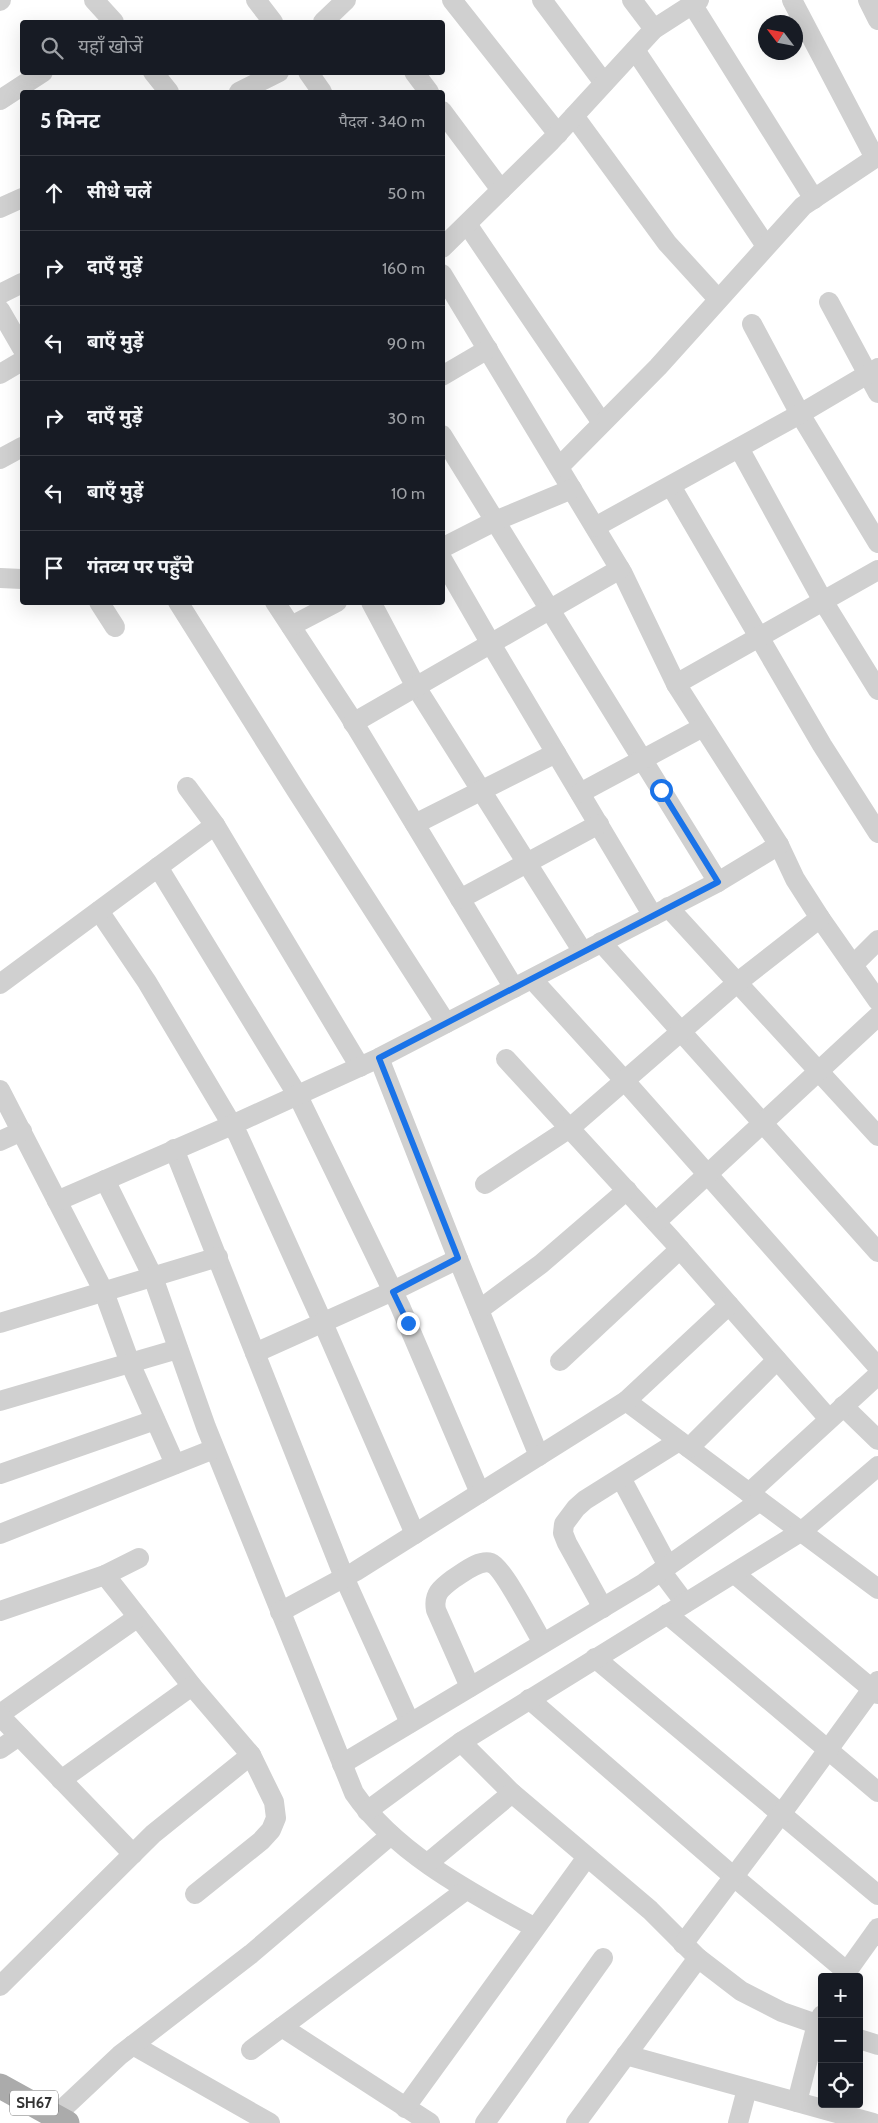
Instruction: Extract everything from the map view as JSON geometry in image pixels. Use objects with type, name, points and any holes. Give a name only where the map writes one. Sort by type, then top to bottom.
[{"type":"main road","name":"SH67","points":[[0,2086],[51,2118]]},
{"type":"street","points":[[256,0],[271,20]]},
{"type":"street","points":[[325,20],[346,0]]},
{"type":"street","points":[[452,0],[558,134]]},
{"type":"street","points":[[542,0],[604,83]]},
{"type":"street","points":[[632,0],[654,29]]},
{"type":"street","points":[[559,467],[658,367],[802,206],[876,157],[792,0]]},
{"type":"street","points":[[868,0],[878,20]]},
{"type":"street","points":[[99,2],[112,20]]},
{"type":"street","points":[[445,245],[558,134],[654,29],[696,2],[814,199]]},
{"type":"street","points":[[635,50],[766,246]]},
{"type":"street","points":[[0,100],[38,75]]},
{"type":"street","points":[[156,75],[168,90]]},
{"type":"street","points":[[243,90],[273,75]]},
{"type":"street","points":[[310,75],[321,90]]},
{"type":"street","points":[[416,75],[428,90]]},
{"type":"street","points":[[445,115],[501,190]]},
{"type":"street","points":[[574,116],[667,243],[718,299]]},
{"type":"street","points":[[0,208],[20,199]]},
{"type":"street","points":[[467,224],[602,423]]},
{"type":"street","points":[[445,284],[449,298],[488,349],[620,569],[676,684],[779,845],[796,879],[820,918],[878,1001]]},
{"type":"street","points":[[0,294],[20,285]]},
{"type":"street","points":[[829,302],[873,371],[878,393]]},
{"type":"street","points":[[0,310],[20,345]]},
{"type":"street","points":[[752,324],[800,414],[878,543]]},
{"type":"street","points":[[445,374],[488,349]]},
{"type":"street","points":[[0,374],[20,362]]},
{"type":"street","points":[[595,527],[800,414],[873,371]]},
{"type":"street","points":[[445,440],[718,882]]},
{"type":"street","points":[[0,459],[20,448]]},
{"type":"street","points":[[739,448],[823,601],[878,690]]},
{"type":"street","points":[[670,486],[822,745],[878,833]]},
{"type":"street","points":[[445,546],[495,521],[572,490]]},
{"type":"street","points":[[445,563],[599,824],[661,912],[738,982],[878,1136]]},
{"type":"street","points":[[353,723],[620,569]]},
{"type":"street","points":[[676,684],[878,570]]},
{"type":"street","points":[[0,578],[20,579]]},
{"type":"street","points":[[101,605],[115,627]]},
{"type":"street","points":[[180,605],[446,1023]]},
{"type":"street","points":[[277,605],[353,723],[460,899],[523,983],[624,1080],[878,1367]]},
{"type":"street","points":[[291,626],[331,605]]},
{"type":"street","points":[[373,605],[416,687],[583,952]]},
{"type":"street","points":[[580,793],[703,727]]},
{"type":"street","points":[[415,824],[556,754]]},
{"type":"street","points":[[187,787],[215,825],[360,1067]]},
{"type":"street","points":[[460,899],[599,824]]},
{"type":"street","points":[[0,984],[215,825]]},
{"type":"street","points":[[57,1201],[298,1096],[379,1058],[718,882],[779,845]]},
{"type":"street","points":[[158,867],[298,1096],[393,1292],[480,1493]]},
{"type":"street","points":[[99,911],[146,982],[232,1125],[323,1323],[415,1534]]},
{"type":"street","points":[[485,1184],[570,1128],[738,982],[820,918]]},
{"type":"street","points":[[853,965],[878,940]]},
{"type":"street","points":[[602,942],[682,1030],[762,1124],[878,1252]]},
{"type":"street","points":[[656,1222],[878,1016]]},
{"type":"street","points":[[379,1058],[539,1456]]},
{"type":"street","points":[[506,1059],[656,1222],[777,1360],[836,1412],[878,1440]]},
{"type":"street","points":[[0,1090],[104,1292],[130,1363],[175,1464]]},
{"type":"street","points":[[0,1141],[22,1131]]},
{"type":"street","points":[[174,1149],[344,1577],[410,1723]]},
{"type":"street","points":[[105,1180],[153,1277],[214,1449],[354,1793],[367,1811],[391,1835],[428,1863],[466,1890],[535,1928]]},
{"type":"street","points":[[479,1310],[540,1264],[627,1190]]},
{"type":"street","points":[[560,1361],[680,1250]]},
{"type":"street","points":[[0,1323],[218,1257]]},
{"type":"street","points":[[255,1353],[393,1292],[458,1258]]},
{"type":"street","points":[[280,1612],[344,1577],[415,1534],[626,1402],[729,1305]]},
{"type":"street","points":[[0,1401],[178,1349]]},
{"type":"street","points":[[603,1608],[563,1533],[564,1524],[568,1517],[585,1500],[621,1478],[684,1445],[777,1360]]},
{"type":"street","points":[[342,1764],[665,1569],[754,1497],[836,1412],[878,1375]]},
{"type":"street","points":[[626,1402],[877,1587]]},
{"type":"street","points":[[0,1474],[155,1420]]},
{"type":"street","points":[[0,1534],[214,1449]]},
{"type":"street","points":[[367,1811],[461,1742],[802,1532],[878,1466]]},
{"type":"street","points":[[621,1478],[665,1569],[685,1603]]},
{"type":"street","points":[[0,1611],[105,1575],[139,1558]]},
{"type":"street","points":[[470,1687],[436,1610],[435,1602],[436,1594],[443,1586],[467,1570],[482,1564],[490,1563],[496,1566],[507,1581],[543,1644]]},
{"type":"street","points":[[683,1944],[828,1749],[876,1688],[735,1574]]},
{"type":"street","points":[[105,1575],[192,1686],[251,1754],[274,1802],[276,1818],[262,1841],[195,1894]]},
{"type":"street","points":[[667,1614],[878,1792]]},
{"type":"street","points":[[132,1854],[0,1715],[138,1617]]},
{"type":"street","points":[[595,1658],[878,1895]]},
{"type":"street","points":[[61,1780],[192,1686]]},
{"type":"street","points":[[529,1699],[843,1973]]},
{"type":"street","points":[[0,1749],[19,1736]]},
{"type":"street","points":[[461,1742],[512,1793],[650,1910],[698,1958],[740,1991],[782,2012],[818,2021]]},
{"type":"street","points":[[4,1975],[153,1834],[251,1754]]},
{"type":"street","points":[[428,1863],[512,1793]]},
{"type":"street","points":[[51,2118],[133,2045],[251,1954],[391,1835]]},
{"type":"street","points":[[405,2108],[587,1857]]},
{"type":"street","points":[[251,2050],[466,1890]]},
{"type":"street","points":[[845,1973],[875,1936]]},
{"type":"street","points":[[485,2123],[603,1958]]},
{"type":"street","points":[[579,2122],[698,1958]]},
{"type":"street","points":[[282,2027],[430,2123]]},
{"type":"street","points":[[797,2102],[818,2029]]},
{"type":"street","points":[[863,2040],[878,2045]]},
{"type":"street","points":[[133,2045],[270,2123]]},
{"type":"street","points":[[626,2055],[874,2123],[878,2119]]},
{"type":"street","points":[[738,2123],[747,2088]]},
{"type":"route","points":[[408,1323],[393,1292],[458,1258],[379,1058],[718,882],[661,790]]}]
